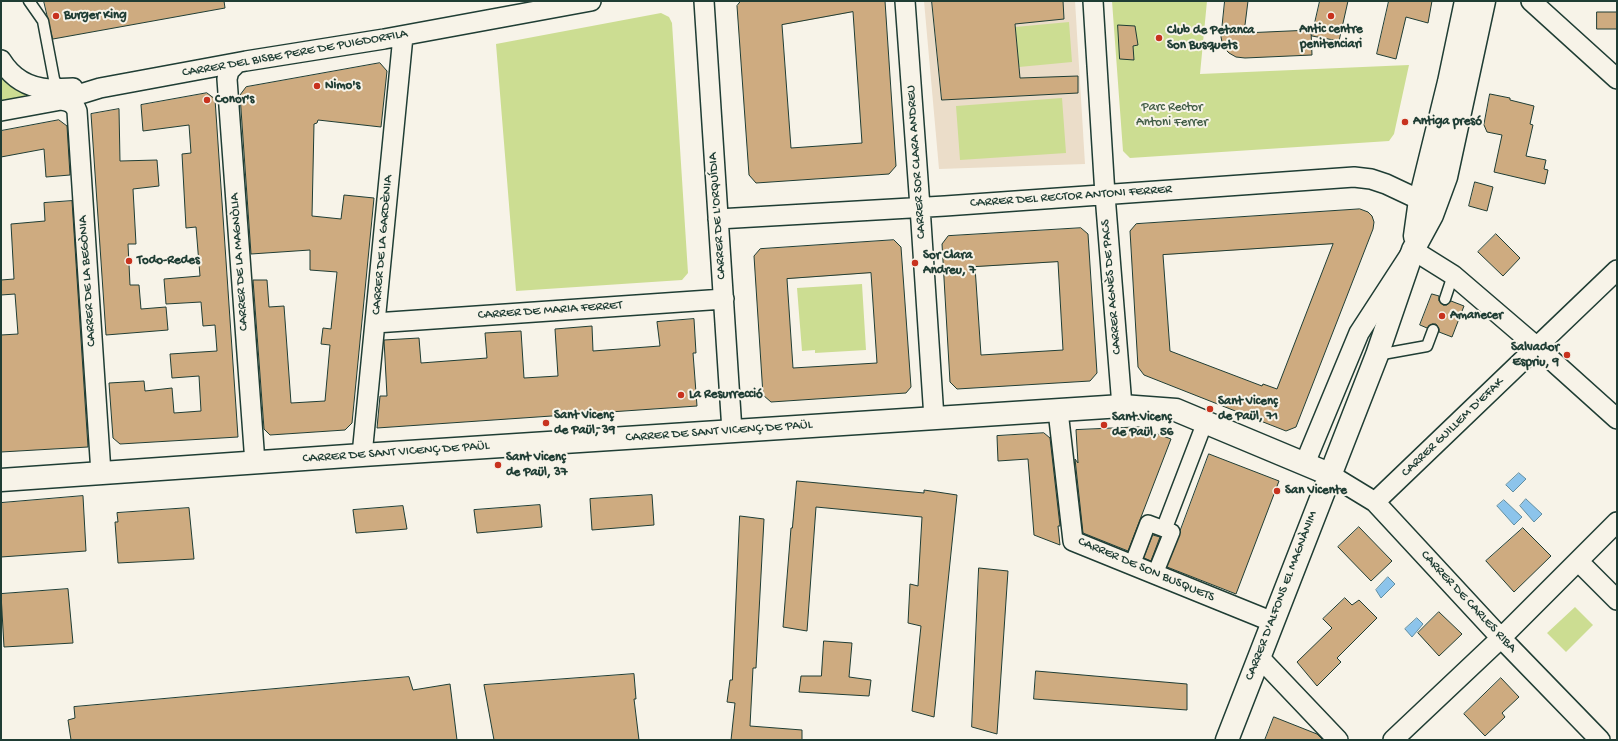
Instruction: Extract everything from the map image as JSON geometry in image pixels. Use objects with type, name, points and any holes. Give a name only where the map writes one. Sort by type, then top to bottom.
[{"type":"street","name":"CARRER DEL BISBE PERE DE PUIGDORFILA","points":[[1,111],[63,94],[403,36],[590,1]]},
{"type":"street","name":"CARRER DE L'ORQUÍDIA","points":[[704,1],[732,432]]},
{"type":"street","name":"CARRER SOR CLARA ANDREU","points":[[905,1],[934,418]]},
{"type":"street","name":"CARRER AGNÈS DE PACS","points":[[1093,1],[1105,195],[1122,406]]},
{"type":"street","name":"CARRER D'ALFONS EL MAGNÀNIM","points":[[1227,740],[1376,355],[1414,250],[1426,207],[1449,82],[1466,1]]},
{"type":"street","name":"CARRER D'ALFONS EL MAGNÀNIM","points":[[1426,207],[1446,177],[1484,1]]},
{"type":"street","points":[[1531,1],[1617,79]]},
{"type":"street","name":"CARRER DE LA GARDÈNIA","points":[[362,455],[403,36]]},
{"type":"street","points":[[1,60],[13,76],[27,84],[51,89],[63,94]]},
{"type":"street","name":"CARRER DE LA MAGNÒLIA","points":[[236,64],[229,71],[227,79],[255,463]]},
{"type":"street","name":"CARRER DE LA BEGÒNIA","points":[[63,94],[75,106],[77,111],[101,473]]},
{"type":"street","name":"CARRER DEL RECTOR ANTONI FERRER","points":[[718,219],[1105,195],[1354,177],[1379,181],[1426,207]]},
{"type":"street","points":[[1414,250],[1453,275],[1537,347],[1617,419]]},
{"type":"street","name":"CARRER D'ALFONS EL MAGNÀNIM","points":[[1305,463],[1359,332],[1414,250]]},
{"type":"street","name":"CARRER GUILLEM D'EFAK","points":[[1375,502],[1617,270]]},
{"type":"street","name":"CARRER DE MARIA FERRET","points":[[375,323],[724,299]]},
{"type":"street","name":"CARRER DE SANT VICENÇ DE PAÜL","points":[[1,480],[1122,406],[1176,410],[1329,474]]},
{"type":"street","name":"CARRER DE SON BUSQUETS","points":[[1058,411],[1073,541],[1273,622]]},
{"type":"street","points":[[1164,529],[1206,422]]},
{"type":"street","name":"CARRER DE CARLES RIBA","points":[[1329,474],[1375,502],[1501,638],[1600,740]]},
{"type":"street","points":[[1394,740],[1501,638],[1617,522]]},
{"type":"street","points":[[1132,565],[1148,523],[1172,532],[1155,574]]},
{"type":"street","points":[[1578,561],[1617,600]]},
{"type":"street","points":[[1259,657],[1338,740]]},
{"type":"lane","points":[[30,1],[43,21],[54,79],[63,94]]},
{"type":"lane","points":[[1445,298],[1453,275]]},
{"type":"lane","points":[[1376,355],[1428,346],[1433,330]]},
{"type":"shaded area","points":[[924,1],[1075,1],[1085,164],[939,169]]},
{"type":"green space","name":"Parc Rector Antoni Ferrer","points":[[1112,1],[1207,1],[1200,74],[1409,65],[1394,134],[1389,141],[1130,158],[1123,151]]},
{"type":"green space","points":[[661,13],[669,17],[672,23],[688,273],[682,280],[516,291],[496,44]]},
{"type":"green space","points":[[1069,22],[1072,62],[1019,67],[1015,27]]},
{"type":"green space","points":[[1,75],[33,96],[1,102]]},
{"type":"green space","points":[[1062,98],[1066,153],[960,160],[956,106]]},
{"type":"green space","points":[[862,284],[866,350],[815,353],[815,350],[802,351],[797,288]]},
{"type":"green space","points":[[1575,607],[1593,625],[1566,652],[1547,633]]},
{"type":"water","points":[[1519,473],[1526,479],[1513,492],[1506,485]]},
{"type":"water","points":[[1526,499],[1542,514],[1534,522],[1520,506]]},
{"type":"water","points":[[1504,500],[1522,517],[1514,525],[1497,506]]},
{"type":"water","points":[[1388,577],[1395,584],[1381,598],[1376,590]]},
{"type":"water","points":[[1417,618],[1423,624],[1412,637],[1405,629]]},
{"type":"building","points":[[44,1],[224,1],[225,8],[53,39]]},
{"type":"building","points":[[741,1],[885,1],[896,166],[889,174],[756,183],[749,175],[737,6]],"holes":[[[853,12],[862,143],[791,148],[782,25]]]},
{"type":"building","points":[[932,1],[1063,1],[1064,19],[1015,24],[1020,78],[1078,76],[1078,93],[942,100]]},
{"type":"building","name":"Antic centre penitenciari","points":[[1225,1],[1248,1],[1244,33],[1311,30],[1312,55],[1245,58],[1236,57],[1229,53],[1223,47],[1221,37]]},
{"type":"building","points":[[1320,1],[1348,1],[1339,41],[1312,36]]},
{"type":"building","points":[[1389,1],[1432,1],[1428,23],[1406,17],[1396,59],[1377,54]]},
{"type":"building","points":[[1597,12],[1617,12],[1617,29],[1597,29]]},
{"type":"building","points":[[1118,25],[1135,26],[1138,45],[1133,46],[1134,60],[1120,59]]},
{"type":"building","points":[[380,63],[387,71],[381,127],[318,120],[317,123],[314,124],[312,216],[341,219],[344,195],[374,198],[352,423],[345,430],[270,435],[264,429],[253,280],[267,280],[269,307],[284,306],[291,403],[325,401],[330,345],[321,344],[323,328],[331,329],[337,272],[310,270],[310,250],[251,254],[240,95],[246,87]]},
{"type":"building","points":[[207,93],[215,99],[238,437],[120,444],[113,438],[109,383],[144,381],[145,391],[172,388],[174,413],[201,411],[199,376],[172,378],[170,354],[217,351],[215,325],[203,326],[201,302],[166,304],[164,279],[200,276],[196,227],[186,228],[182,154],[191,153],[189,125],[143,131],[141,105]]},
{"type":"building","points":[[1490,94],[1510,98],[1510,100],[1534,106],[1530,124],[1533,125],[1526,156],[1546,160],[1544,169],[1548,170],[1545,184],[1494,172],[1502,135],[1487,132],[1484,125]]},
{"type":"building","points":[[119,109],[120,161],[157,160],[159,186],[133,189],[136,244],[128,244],[130,285],[139,285],[141,309],[166,307],[168,330],[106,335],[91,114]]},
{"type":"building","points":[[59,120],[67,126],[70,175],[46,177],[44,149],[1,157],[1,131]]},
{"type":"building","points":[[1475,182],[1493,187],[1487,211],[1469,206]]},
{"type":"building","points":[[72,201],[88,447],[1,452],[1,335],[18,334],[15,294],[1,295],[1,280],[14,279],[11,224],[45,221],[44,203]]},
{"type":"building","points":[[1360,209],[1368,212],[1372,216],[1374,222],[1373,229],[1296,427],[1286,431],[1144,375],[1138,367],[1130,231],[1136,224]],"holes":[[[1333,244],[1277,389],[1263,384],[1262,386],[1170,351],[1163,255]]]},
{"type":"building","points":[[1081,228],[1088,234],[1097,373],[1090,381],[957,389],[950,382],[942,244],[948,236]],"holes":[[[1058,262],[1063,350],[981,355],[975,267]]]},
{"type":"building","points":[[1496,234],[1520,258],[1503,276],[1478,252]]},
{"type":"building","points":[[894,240],[901,247],[911,387],[906,393],[771,402],[763,395],[754,256],[760,249]],"holes":[[[871,273],[877,363],[793,368],[787,279]]]},
{"type":"building","name":"Amanecer","points":[[1432,294],[1439,296],[1439,301],[1443,305],[1447,305],[1451,301],[1464,306],[1452,337],[1439,332],[1436,324],[1432,324],[1427,328],[1420,325]]},
{"type":"building","points":[[694,319],[696,353],[693,353],[697,406],[377,428],[380,396],[387,396],[384,340],[419,338],[421,363],[487,358],[485,333],[521,331],[524,378],[558,376],[555,329],[592,326],[593,351],[660,346],[657,322]]},
{"type":"building","points":[[1139,427],[1171,439],[1128,551],[1083,533],[1075,459],[1078,463],[1076,430]]},
{"type":"building","points":[[1044,433],[1050,438],[1060,526],[1058,526],[1060,545],[1034,535],[1028,459],[998,461],[997,436]]},
{"type":"building","points":[[1209,454],[1279,481],[1236,594],[1167,567]]},
{"type":"building","points":[[797,481],[924,493],[924,490],[957,495],[934,717],[912,711],[921,626],[908,623],[910,584],[918,586],[922,517],[816,507],[807,631],[783,627],[791,528]]},
{"type":"building","points":[[652,495],[654,525],[592,530],[590,499]]},
{"type":"building","points":[[83,496],[86,551],[1,557],[1,503]]},
{"type":"building","points":[[540,505],[542,527],[477,533],[474,510]]},
{"type":"building","points":[[403,506],[407,529],[356,533],[353,510]]},
{"type":"building","points":[[189,508],[194,559],[118,563],[115,522],[118,522],[117,513]]},
{"type":"building","points":[[740,516],[764,519],[756,668],[753,668],[750,726],[802,730],[802,740],[731,740],[735,703],[727,702],[730,680],[732,680]]},
{"type":"building","points":[[1359,527],[1392,561],[1371,581],[1338,547]]},
{"type":"building","points":[[1523,528],[1551,556],[1514,592],[1486,561]]},
{"type":"building","points":[[1153,535],[1160,537],[1151,561],[1144,558]]},
{"type":"building","points":[[979,568],[1008,571],[997,734],[972,727]]},
{"type":"building","points":[[68,589],[73,643],[4,647],[1,594]]},
{"type":"building","points":[[1345,598],[1352,605],[1359,600],[1377,618],[1337,658],[1341,662],[1317,686],[1297,662],[1332,628],[1323,619]]},
{"type":"building","points":[[1439,612],[1462,634],[1439,656],[1418,633]]},
{"type":"building","points":[[824,641],[852,643],[849,677],[871,680],[869,696],[799,692],[801,676],[821,676]]},
{"type":"building","points":[[1036,671],[1187,684],[1187,710],[1034,699]]},
{"type":"building","points":[[634,674],[636,699],[634,699],[639,740],[494,740],[484,685]]},
{"type":"building","points":[[409,677],[413,690],[450,684],[457,740],[71,740],[68,720],[75,718],[74,707]]},
{"type":"building","points":[[1501,678],[1519,697],[1502,713],[1505,717],[1485,736],[1464,714]]},
{"type":"building","points":[[1274,717],[1317,734],[1323,740],[1265,740]]},
{"type":"place","name":"Burger King","points":[[56,16]]},
{"type":"place","name":"Antic centre penitenciari","points":[[1331,16]]},
{"type":"place","name":"Club de Petanca Son Busquets","points":[[1159,38]]},
{"type":"place","name":"Nimo's","points":[[317,86]]},
{"type":"place","name":"Conor's","points":[[207,100]]},
{"type":"place","name":"Antiga presó","points":[[1405,122]]},
{"type":"place","name":"Todo-Redes","points":[[129,261]]},
{"type":"place","name":"Sor Clara Andreu, 7","points":[[915,263]]},
{"type":"place","name":"Amanecer","points":[[1442,316]]},
{"type":"place","name":"Salvador Espriu, 9","points":[[1567,355]]},
{"type":"place","name":"La Resurrecció","points":[[681,395]]},
{"type":"place","name":"Sant Vicenç de Paül, 71","points":[[1210,409]]},
{"type":"place","name":"Sant Vicenç de Paül, 39","points":[[546,423]]},
{"type":"place","name":"Sant Vicenç de Paül, 56","points":[[1104,425]]},
{"type":"place","name":"Sant Vicenç de Paül, 37","points":[[498,465]]},
{"type":"place","name":"San Vicente","points":[[1277,491]]}]
